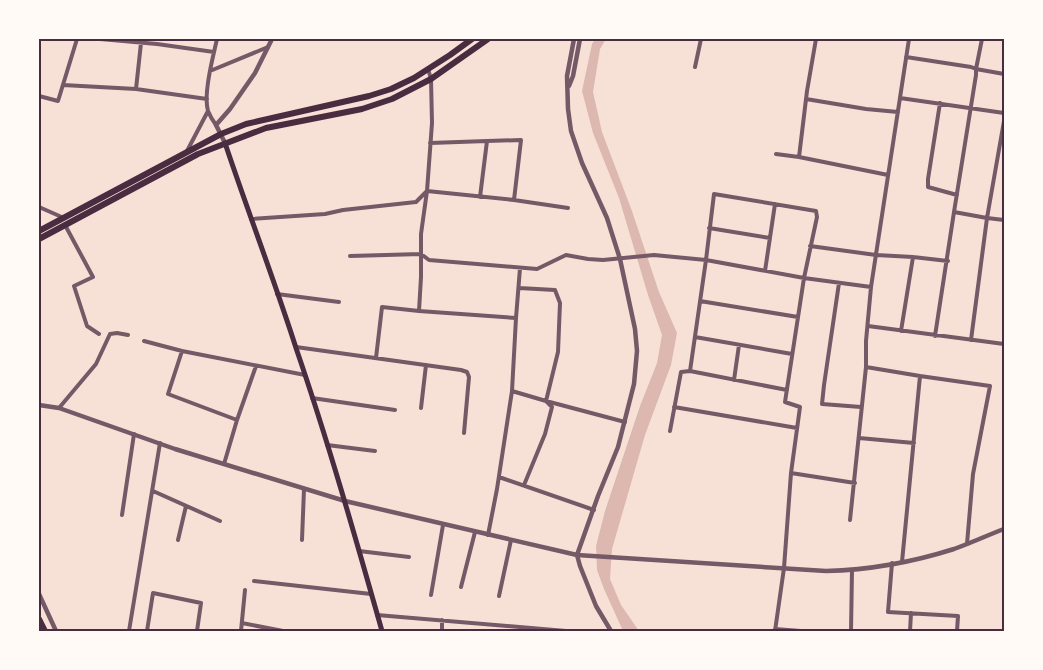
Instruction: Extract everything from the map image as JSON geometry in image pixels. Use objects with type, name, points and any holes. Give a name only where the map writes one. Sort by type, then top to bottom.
[{"type":"highway","points":[[39,239],[65,222],[221,134],[246,124],[391,89],[428,69],[472,39]]},
{"type":"highway","points":[[39,231],[65,222],[198,154],[225,143],[266,128],[362,109],[392,99],[431,79],[488,39]]},
{"type":"highway","points":[[39,619],[45,631]]},
{"type":"main road","points":[[225,143],[296,347],[345,501],[382,631]]},
{"type":"street","points":[[39,96],[58,101],[77,39]]},
{"type":"street","points":[[100,39],[214,52]]},
{"type":"street","points":[[157,44],[158,39]]},
{"type":"street","points":[[217,39],[210,71],[207,99],[208,111],[225,143]]},
{"type":"street","points":[[574,39],[567,76],[569,122],[573,140],[607,218],[620,259],[638,351],[634,384],[618,447],[577,555],[596,606],[611,631]]},
{"type":"street","points":[[567,90],[573,76],[580,39]]},
{"type":"street","points":[[695,67],[701,39]]},
{"type":"street","points":[[799,157],[816,39]]},
{"type":"street","points":[[850,520],[866,367],[871,287],[909,39]]},
{"type":"street","points":[[935,336],[982,39]]},
{"type":"street","points":[[210,71],[270,41]]},
{"type":"street","points":[[216,125],[230,109],[255,73],[270,41]]},
{"type":"street","points":[[136,89],[141,44]]},
{"type":"street","points":[[906,57],[1004,74]]},
{"type":"street","points":[[419,311],[421,234],[427,191],[432,123],[431,79],[428,69]]},
{"type":"street","points":[[63,85],[136,89],[207,99]]},
{"type":"street","points":[[900,98],[1004,112]]},
{"type":"street","points":[[806,99],[866,110],[898,112]]},
{"type":"street","points":[[940,103],[928,187],[957,194]]},
{"type":"street","points":[[187,152],[208,111]]},
{"type":"street","points":[[970,340],[987,218],[1004,121]]},
{"type":"street","points":[[430,143],[521,140],[514,200]]},
{"type":"street","points":[[480,197],[487,141]]},
{"type":"street","points":[[776,154],[888,175]]},
{"type":"street","points":[[427,191],[568,208]]},
{"type":"street","points":[[251,219],[325,214],[343,210],[416,202],[427,191]]},
{"type":"street","points":[[690,372],[714,194],[816,211],[817,217],[804,278],[785,402],[800,407],[791,473],[784,568],[775,630],[801,631]]},
{"type":"street","points":[[765,271],[775,204]]},
{"type":"street","points":[[39,207],[65,222],[93,277],[74,286],[87,326],[99,334]]},
{"type":"street","points":[[954,212],[1004,220]]},
{"type":"street","points":[[709,228],[770,238]]},
{"type":"street","points":[[810,246],[876,255],[948,261]]},
{"type":"street","points":[[350,256],[421,254],[429,260],[538,269],[566,255],[588,260],[654,255],[706,260],[804,278],[871,287]]},
{"type":"street","points":[[902,331],[913,257]]},
{"type":"street","points":[[488,535],[512,391],[520,268]]},
{"type":"street","points":[[839,283],[822,404],[862,407]]},
{"type":"street","points":[[519,288],[555,290],[560,303],[558,352],[546,401]]},
{"type":"street","points":[[277,294],[339,302]]},
{"type":"street","points":[[700,301],[798,317]]},
{"type":"street","points":[[376,358],[382,307],[516,318]]},
{"type":"street","points":[[868,326],[1004,344]]},
{"type":"street","points":[[58,408],[96,364],[110,334],[128,335]]},
{"type":"street","points":[[695,336],[792,354]]},
{"type":"street","points":[[144,341],[182,351],[305,375]]},
{"type":"street","points":[[734,380],[739,344]]},
{"type":"street","points":[[296,347],[467,372],[469,377],[464,433]]},
{"type":"street","points":[[182,351],[168,394],[237,420]]},
{"type":"street","points":[[421,408],[426,365]]},
{"type":"street","points":[[224,464],[256,366]]},
{"type":"street","points":[[866,367],[990,386],[974,474],[967,544]]},
{"type":"street","points":[[670,431],[681,372],[690,372],[787,390]]},
{"type":"street","points":[[902,562],[920,376]]},
{"type":"street","points":[[512,391],[625,422]]},
{"type":"street","points":[[312,398],[395,410]]},
{"type":"street","points":[[524,485],[545,434],[552,407],[546,401]]},
{"type":"street","points":[[39,404],[58,408],[224,464],[345,501],[584,556],[826,571],[852,570],[902,562],[955,548],[1004,529]]},
{"type":"street","points":[[674,407],[797,428]]},
{"type":"street","points":[[122,515],[134,434]]},
{"type":"street","points":[[859,438],[914,443]]},
{"type":"street","points":[[129,631],[160,443]]},
{"type":"street","points":[[327,445],[375,451]]},
{"type":"street","points":[[791,473],[854,483]]},
{"type":"street","points":[[499,476],[594,510]]},
{"type":"street","points":[[302,540],[304,489]]},
{"type":"street","points":[[153,491],[220,521]]},
{"type":"street","points":[[178,540],[186,506]]},
{"type":"street","points":[[431,595],[443,525]]},
{"type":"street","points":[[461,587],[475,532]]},
{"type":"street","points":[[499,596],[511,540]]},
{"type":"street","points":[[359,551],[409,558]]},
{"type":"street","points":[[892,563],[888,612],[958,616],[957,631]]},
{"type":"street","points":[[851,631],[852,570]]},
{"type":"street","points":[[254,582],[371,594]]},
{"type":"street","points":[[241,631],[245,590]]},
{"type":"street","points":[[146,631],[153,593],[201,603],[197,631]]},
{"type":"street","points":[[39,594],[56,631]]},
{"type":"street","points":[[910,631],[911,613]]},
{"type":"street","points":[[377,615],[497,625],[516,629],[566,631]]},
{"type":"street","points":[[442,620],[442,631]]},
{"type":"street","points":[[242,623],[283,631]]},
{"type":"street","points":[[496,631],[497,625]]},
{"type":"shaded area","points":[[595,39],[606,39],[600,49],[593,92],[602,132],[632,211],[659,292],[677,333],[671,365],[645,435],[612,549],[610,579],[621,605],[639,631],[623,631],[597,570],[596,546],[605,511],[640,406],[657,363],[662,335],[619,198],[593,133],[582,91],[592,44]]}]
